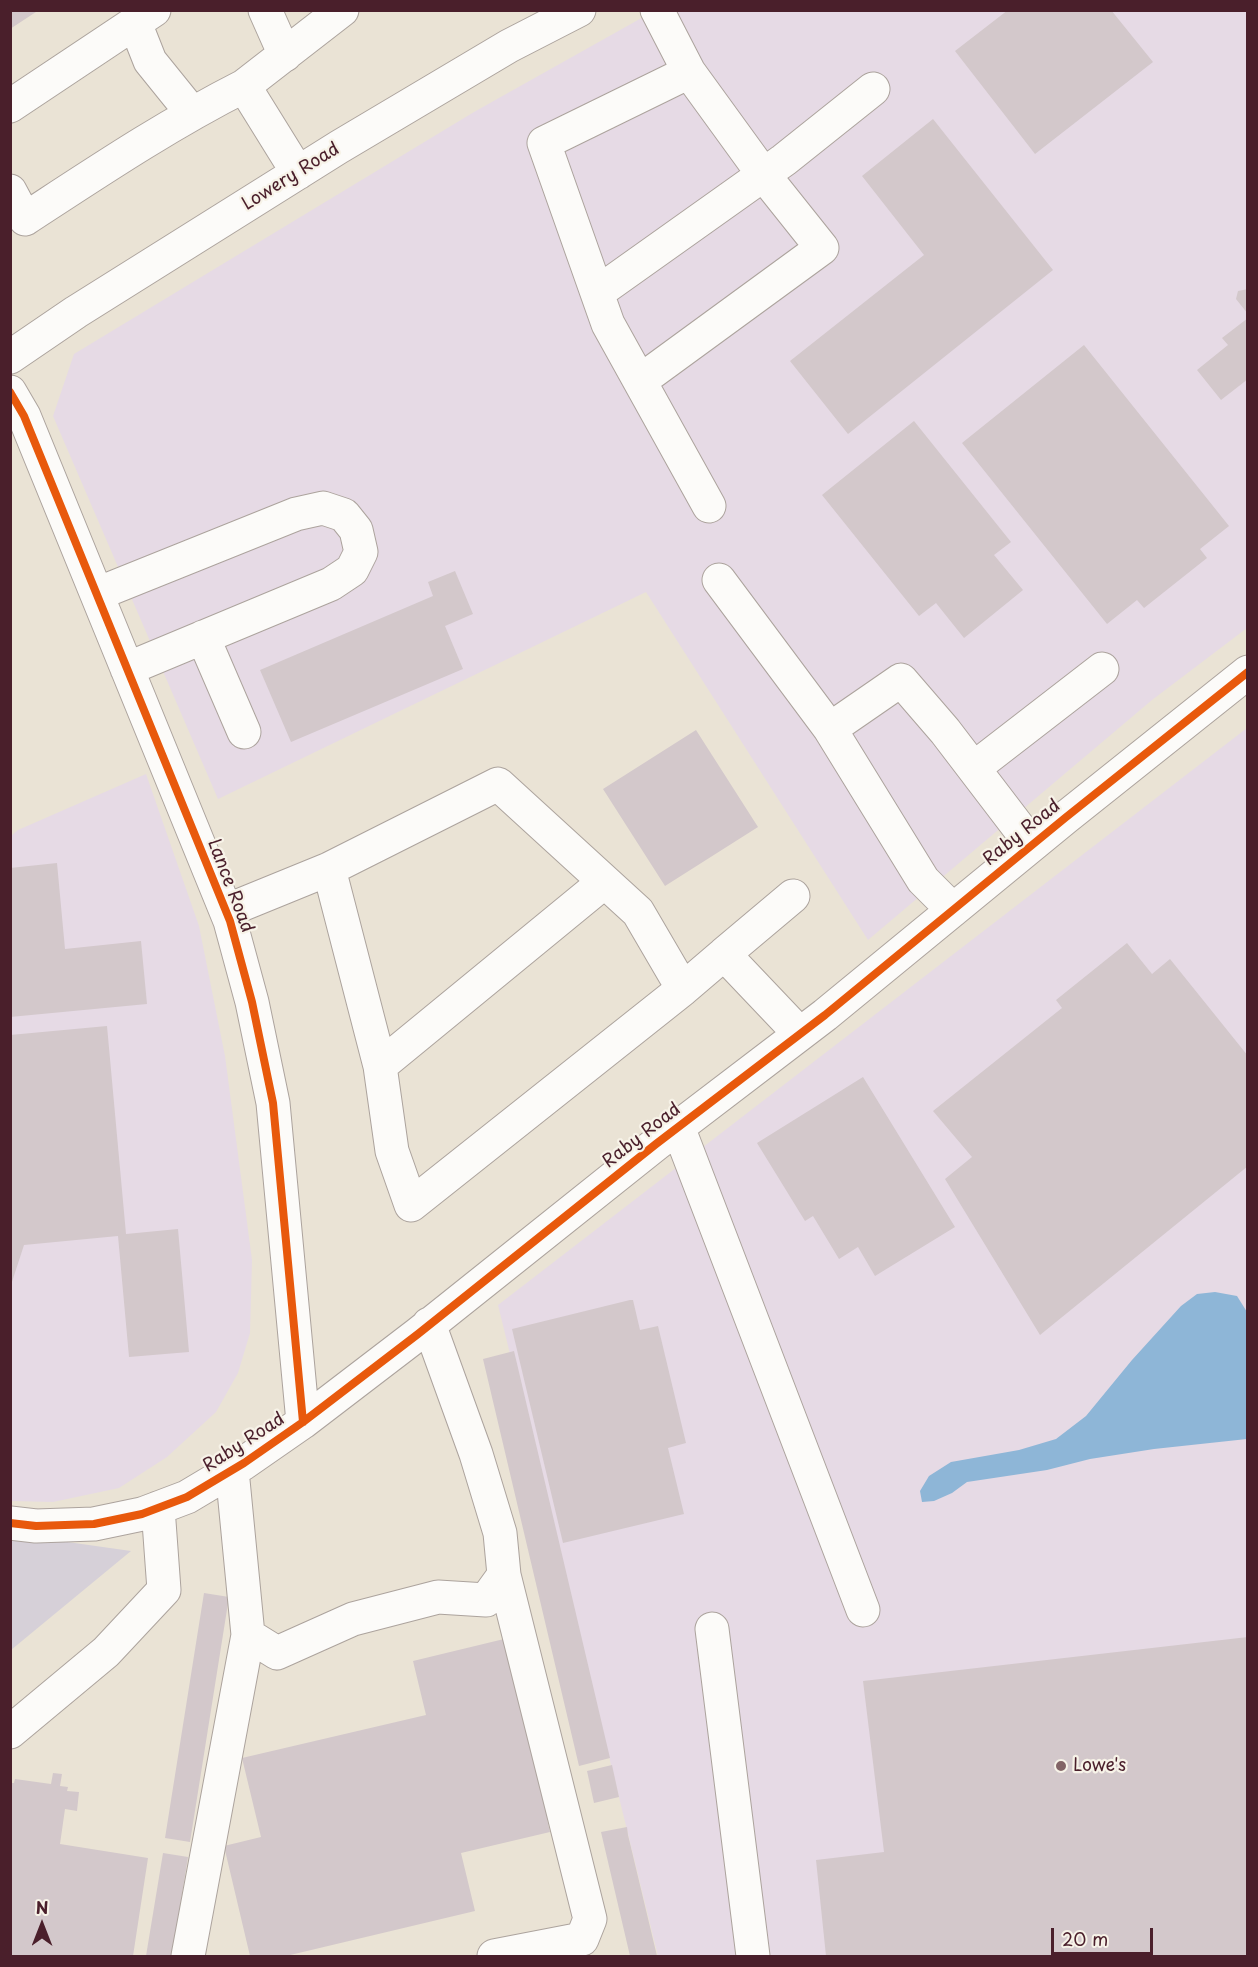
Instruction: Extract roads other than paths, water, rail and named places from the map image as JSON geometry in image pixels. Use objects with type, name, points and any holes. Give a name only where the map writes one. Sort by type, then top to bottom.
[{"type":"street","points":[[265,10],[285,55]]},
{"type":"street","points":[[10,191],[25,219],[156,134],[244,86],[342,10]]},
{"type":"street","name":"Lowery Road","points":[[10,357],[86,306],[298,172],[509,46],[579,10]]},
{"type":"street","points":[[640,381],[822,248],[763,174],[688,72],[657,10]]},
{"type":"street","points":[[10,106],[144,17],[150,61],[192,113]]},
{"type":"street","points":[[688,72],[543,143],[608,324],[709,506]]},
{"type":"street","points":[[244,86],[298,172]]},
{"type":"street","points":[[597,293],[763,174],[873,89]]},
{"type":"street","name":"Lance Road","points":[[10,392],[24,416],[226,911],[252,1002],[273,1102],[303,1422]]},
{"type":"street","points":[[97,594],[296,514],[323,508],[344,515],[356,530],[361,552],[352,570],[331,584],[127,669]]},
{"type":"street","points":[[719,580],[830,729],[923,880],[953,910]]},
{"type":"street","points":[[203,637],[244,732]]},
{"type":"street","points":[[974,768],[1102,669]]},
{"type":"street","name":"Raby Road","points":[[10,1523],[36,1526],[94,1524],[142,1514],[187,1497],[303,1422],[800,1034],[1248,672]]},
{"type":"street","points":[[830,729],[901,680],[945,731],[1032,845]]},
{"type":"street","points":[[226,911],[329,869],[498,784],[603,883],[638,912],[683,989]]},
{"type":"street","points":[[329,869],[380,1066],[392,1151],[411,1205],[683,989],[793,896]]},
{"type":"street","points":[[380,1066],[603,883]]},
{"type":"street","points":[[724,954],[800,1034]]},
{"type":"street","points":[[678,1127],[862,1610]]},
{"type":"street","points":[[429,1324],[476,1454],[500,1533],[504,1575],[590,1919],[582,1939],[494,1956]]},
{"type":"street","points":[[189,1956],[249,1635],[232,1470]]},
{"type":"street","points":[[10,1732],[106,1652],[164,1590],[158,1508]]},
{"type":"street","points":[[249,1635],[277,1653],[353,1618],[438,1597],[486,1600],[504,1575]]},
{"type":"street","points":[[712,1629],[753,1956]]},
{"type":"water","points":[[1215,1292],[1237,1296],[1247,1312],[1247,1439],[1154,1449],[1090,1459],[1047,1470],[967,1482],[952,1493],[934,1501],[922,1502],[920,1491],[929,1476],[951,1462],[1019,1450],[1056,1439],[1086,1416],[1181,1306],[1197,1294]]},
{"type":"place","name":"Lowe's","points":[[1061,1766]]}]
